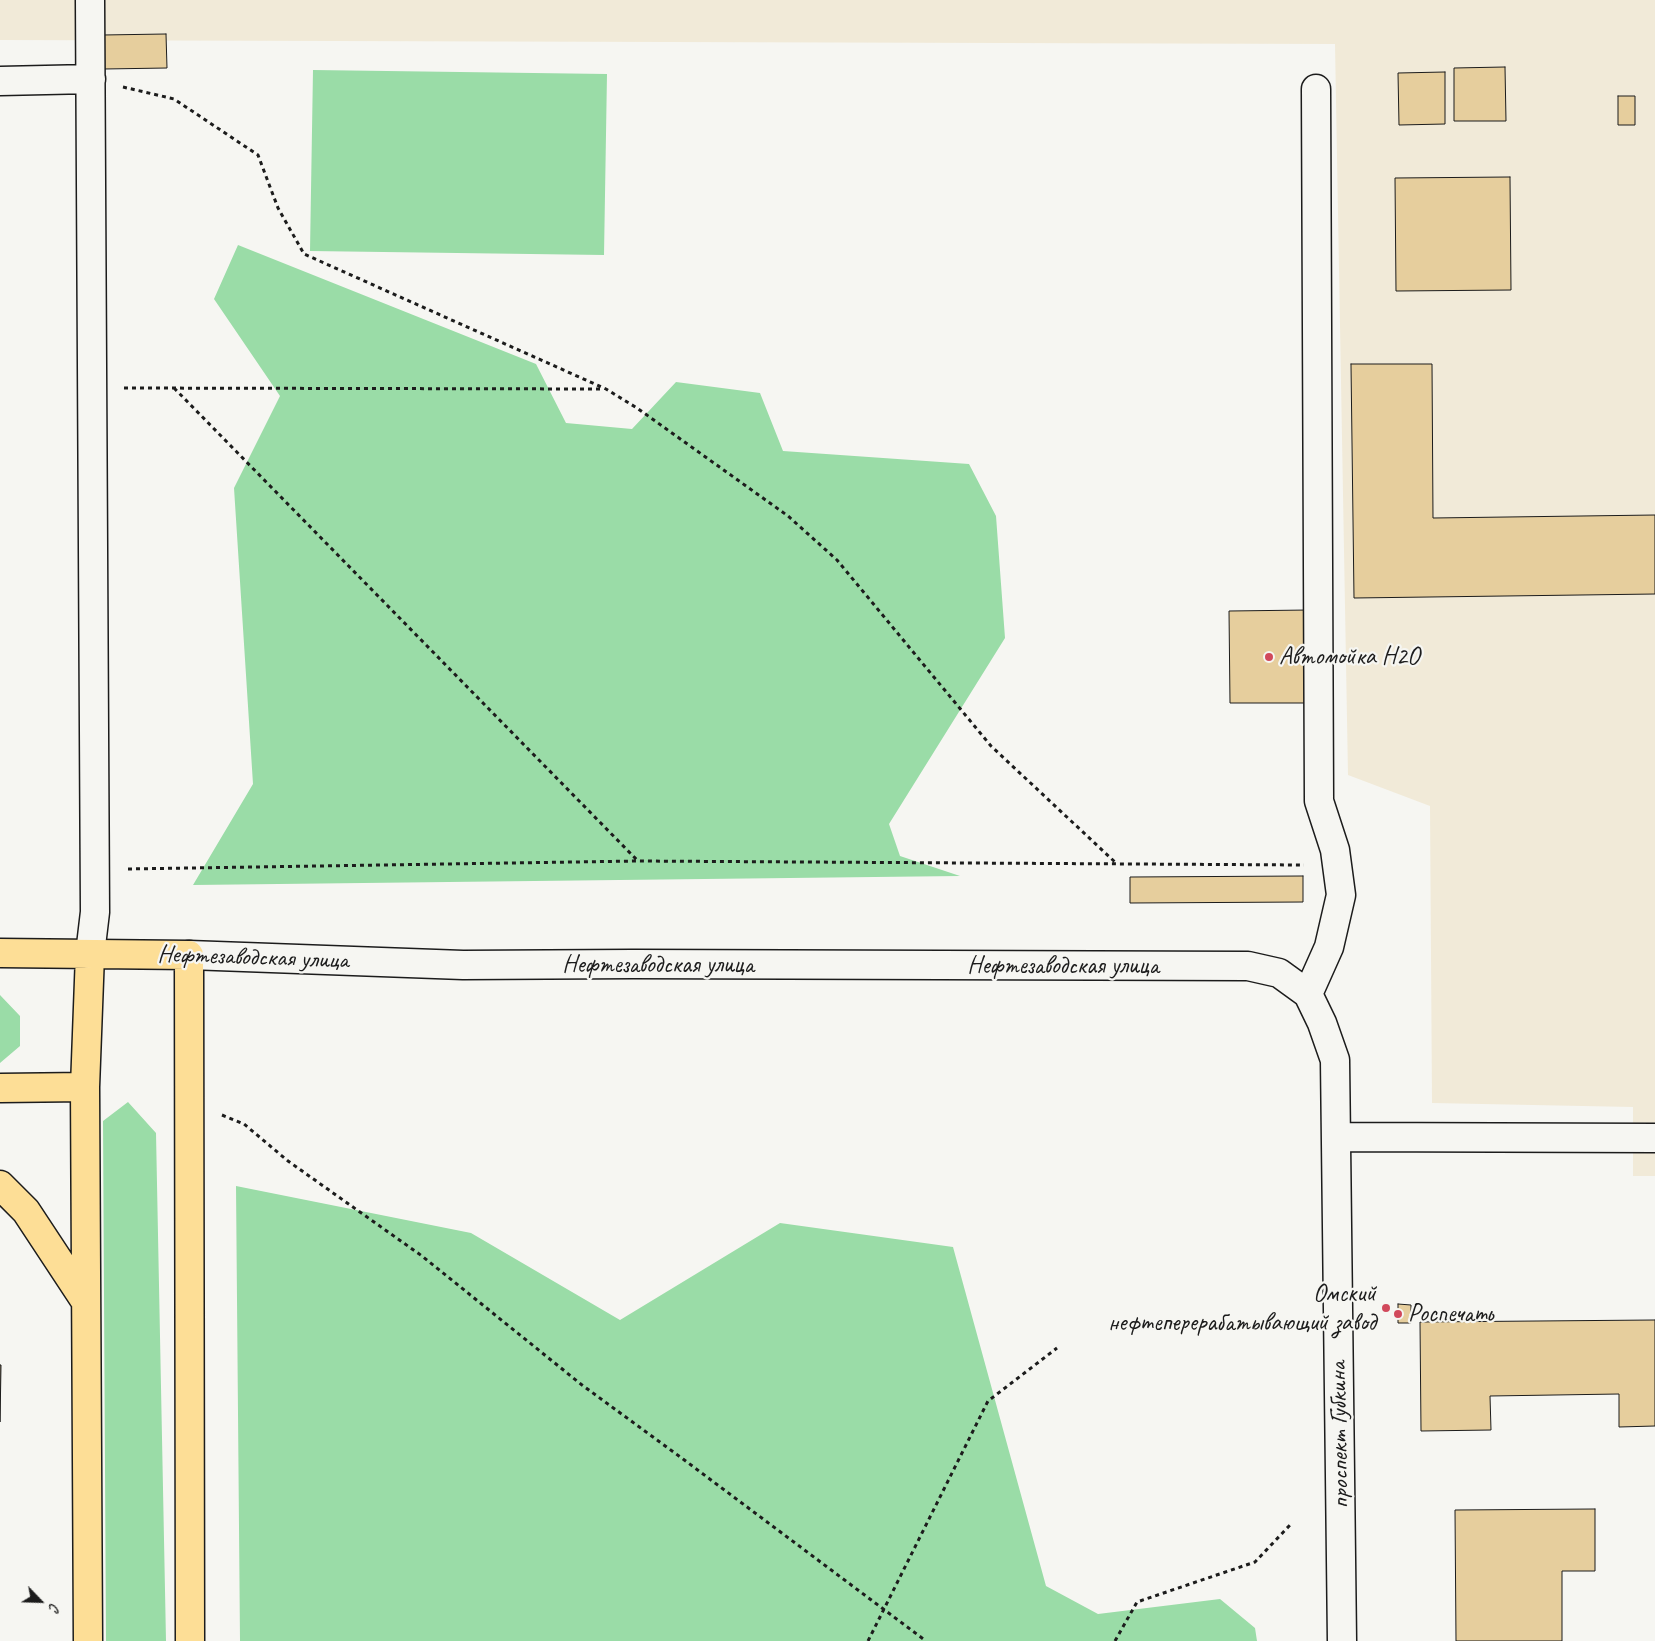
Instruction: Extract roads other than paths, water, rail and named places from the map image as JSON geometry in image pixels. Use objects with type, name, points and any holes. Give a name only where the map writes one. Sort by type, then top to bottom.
[{"type":"main road","name":"Нефтезаводская улица","points":[[0,953],[189,955]]},
{"type":"main road","points":[[88,1641],[85,1087],[90,954]]},
{"type":"main road","points":[[189,955],[190,1641]]},
{"type":"main road","points":[[0,1088],[85,1087]]},
{"type":"main road","points":[[0,1185],[26,1211],[86,1302]]},
{"type":"street","points":[[90,0],[95,912],[90,954]]},
{"type":"street","points":[[0,81],[90,79]]},
{"type":"street","points":[[1308,994],[1329,947],[1341,896],[1335,850],[1318,801],[1316,89]]},
{"type":"street","name":"Нефтезаводская улица","points":[[189,955],[462,965],[1248,966],[1279,972],[1308,994]]},
{"type":"street","name":"проспект Губкина","points":[[1308,994],[1322,1023],[1335,1060],[1342,1641]]},
{"type":"street","points":[[1337,1137],[1655,1138]]},
{"type":"place","name":"Автомойка H2O","points":[[1269,657]]},
{"type":"place","name":"Омский нефтеперерабатывающий завод","points":[[1386,1308]]},
{"type":"place","name":"Роспечать","points":[[1398,1314]]}]
